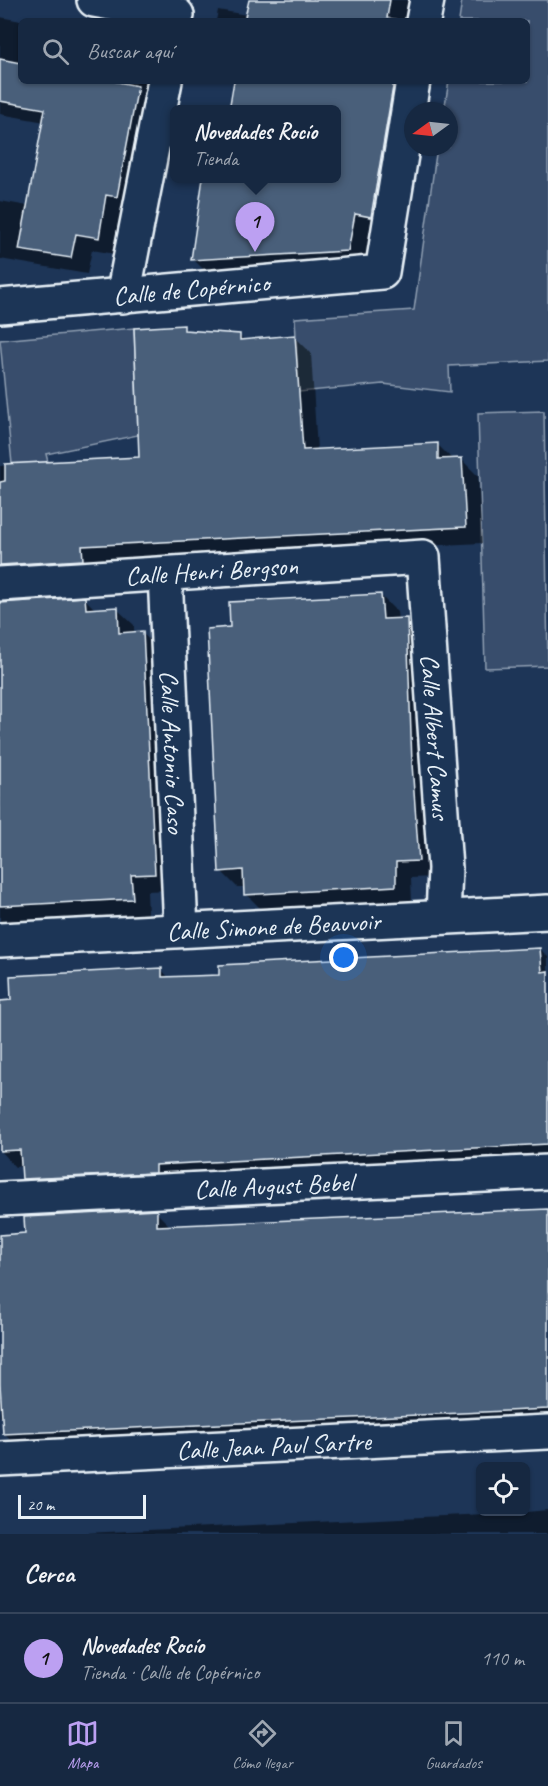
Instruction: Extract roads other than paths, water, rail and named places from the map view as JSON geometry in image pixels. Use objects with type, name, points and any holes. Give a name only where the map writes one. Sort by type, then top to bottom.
[{"type":"street","points":[[94,0],[178,12]]},
{"type":"street","points":[[424,18],[427,0]]},
{"type":"street","points":[[123,296],[164,84]]},
{"type":"street","name":"Calle de Copérnico","points":[[0,306],[382,272],[413,84]]},
{"type":"street","name":"Calle Henri Bergson","points":[[0,584],[423,556]]},
{"type":"street","name":"Calle Albert Camus","points":[[423,556],[445,868],[443,917]]},
{"type":"street","name":"Calle Antonio Caso","points":[[165,573],[181,930]]},
{"type":"street","name":"Calle Simone de Beauvoir","points":[[0,940],[548,912]]},
{"type":"street","name":"Calle August Bebel","points":[[0,1199],[548,1172]]},
{"type":"street","name":"Calle Jean Paul Sartre","points":[[0,1460],[548,1432]]},
{"type":"place","name":"Novedades Rocío","points":[[255,252]]}]
